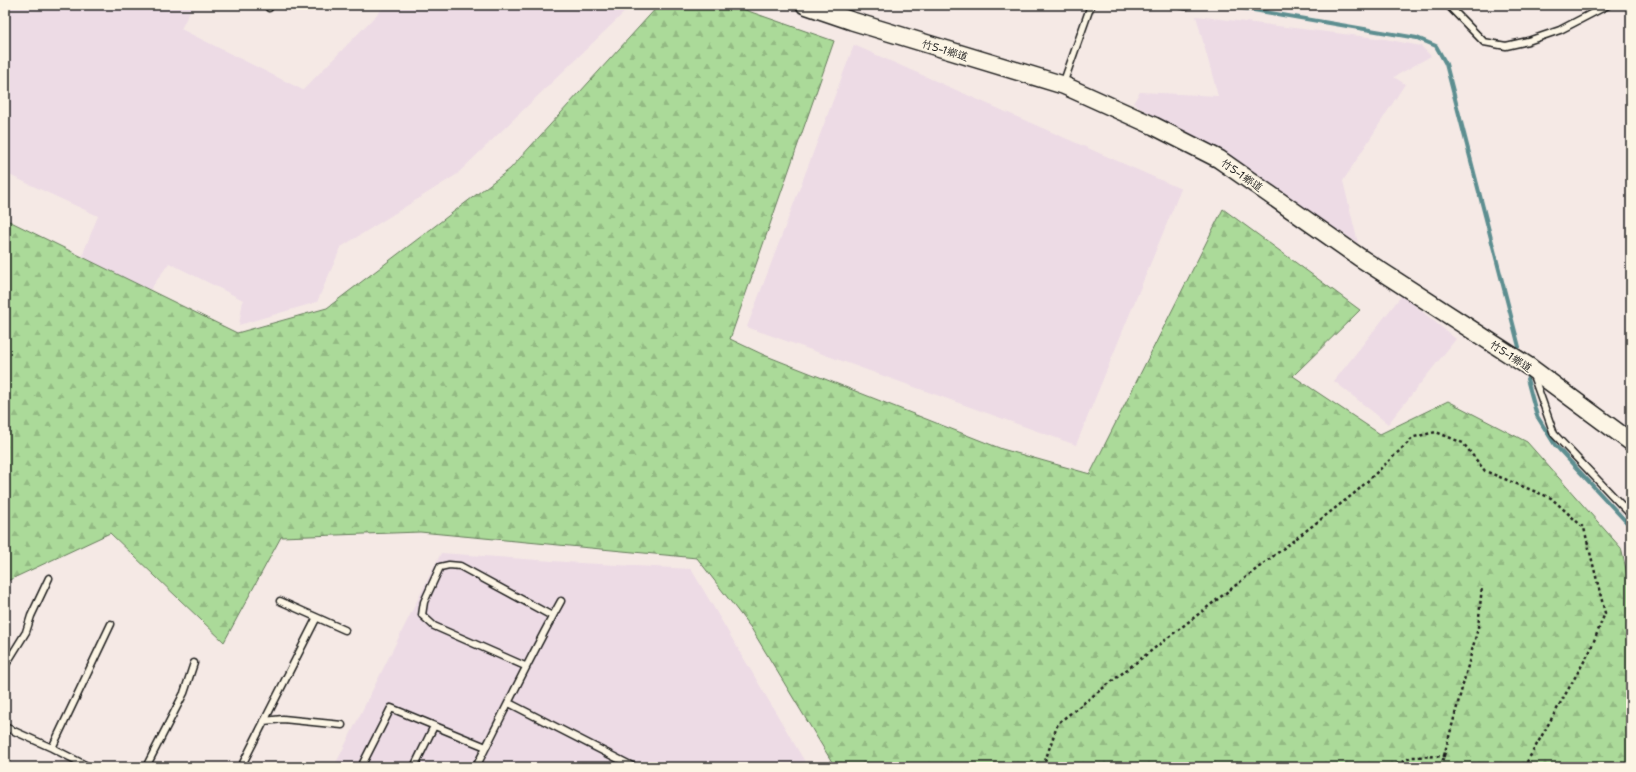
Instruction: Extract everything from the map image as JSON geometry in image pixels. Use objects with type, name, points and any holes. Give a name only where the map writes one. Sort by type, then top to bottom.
[{"type":"street","name":"竹5-1鄉道","points":[[805,5],[852,21],[1063,85],[1154,126],[1219,159],[1359,257],[1531,368],[1631,442]]},
{"type":"lane","points":[[1063,85],[1091,5]]},
{"type":"lane","points":[[1180,5],[1187,5]]},
{"type":"lane","points":[[1448,5],[1484,42],[1506,46],[1528,41],[1560,30],[1608,5]]},
{"type":"lane","points":[[1531,368],[1554,434],[1631,515]]},
{"type":"lane","points":[[525,666],[434,626],[422,615],[424,602],[440,567],[449,565],[460,566],[552,616]]},
{"type":"lane","points":[[5,666],[26,632],[31,616],[49,578]]},
{"type":"lane","points":[[280,601],[316,619],[345,630]]},
{"type":"lane","points":[[476,767],[509,703],[525,666],[561,601]]},
{"type":"lane","points":[[241,767],[316,619]]},
{"type":"lane","points":[[52,748],[111,624]]},
{"type":"lane","points":[[146,767],[184,693],[194,663]]},
{"type":"lane","points":[[509,703],[634,767]]},
{"type":"lane","points":[[361,767],[390,708],[486,747]]},
{"type":"lane","points":[[264,721],[283,719],[342,725]]},
{"type":"lane","points":[[414,767],[434,726]]},
{"type":"lane","points":[[5,727],[52,748],[89,767]]},
{"type":"path","points":[[1043,767],[1058,723],[1356,492],[1414,436],[1436,432],[1463,443],[1485,471],[1551,498],[1584,528],[1605,613],[1590,651],[1524,767]]},
{"type":"path","points":[[1442,767],[1478,628],[1482,586]]},
{"type":"path","points":[[1391,767],[1412,757],[1445,756]]},
{"type":"shaded area","points":[[5,5],[193,5],[181,29],[303,90],[386,5],[632,5],[456,175],[341,247],[317,302],[239,325],[243,300],[169,263],[129,320],[78,285],[84,251],[98,216],[5,173]]},
{"type":"shaded area","points":[[1196,16],[1385,39],[1421,46],[1431,56],[1394,77],[1405,84],[1343,181],[1358,243],[1133,103],[1140,92],[1218,96]]},
{"type":"shaded area","points":[[854,45],[1181,189],[1076,445],[747,327]]},
{"type":"shaded area","points":[[1402,295],[1456,339],[1388,424],[1334,381]]},
{"type":"shaded area","points":[[441,553],[691,569],[808,767],[334,767]]},
{"type":"green space","points":[[659,5],[731,5],[834,41],[730,339],[764,355],[1002,449],[1090,474],[1223,209],[1360,310],[1293,376],[1380,434],[1448,401],[1527,442],[1621,548],[1631,590],[1631,767],[835,767],[751,628],[697,558],[420,532],[281,537],[224,642],[110,533],[5,582],[5,219],[237,333],[327,308],[510,169]]},
{"type":"waterway","points":[[1224,5],[1417,38],[1436,46],[1446,64],[1519,347]]},
{"type":"waterway","points":[[1527,379],[1537,416],[1555,445],[1631,527]]}]
